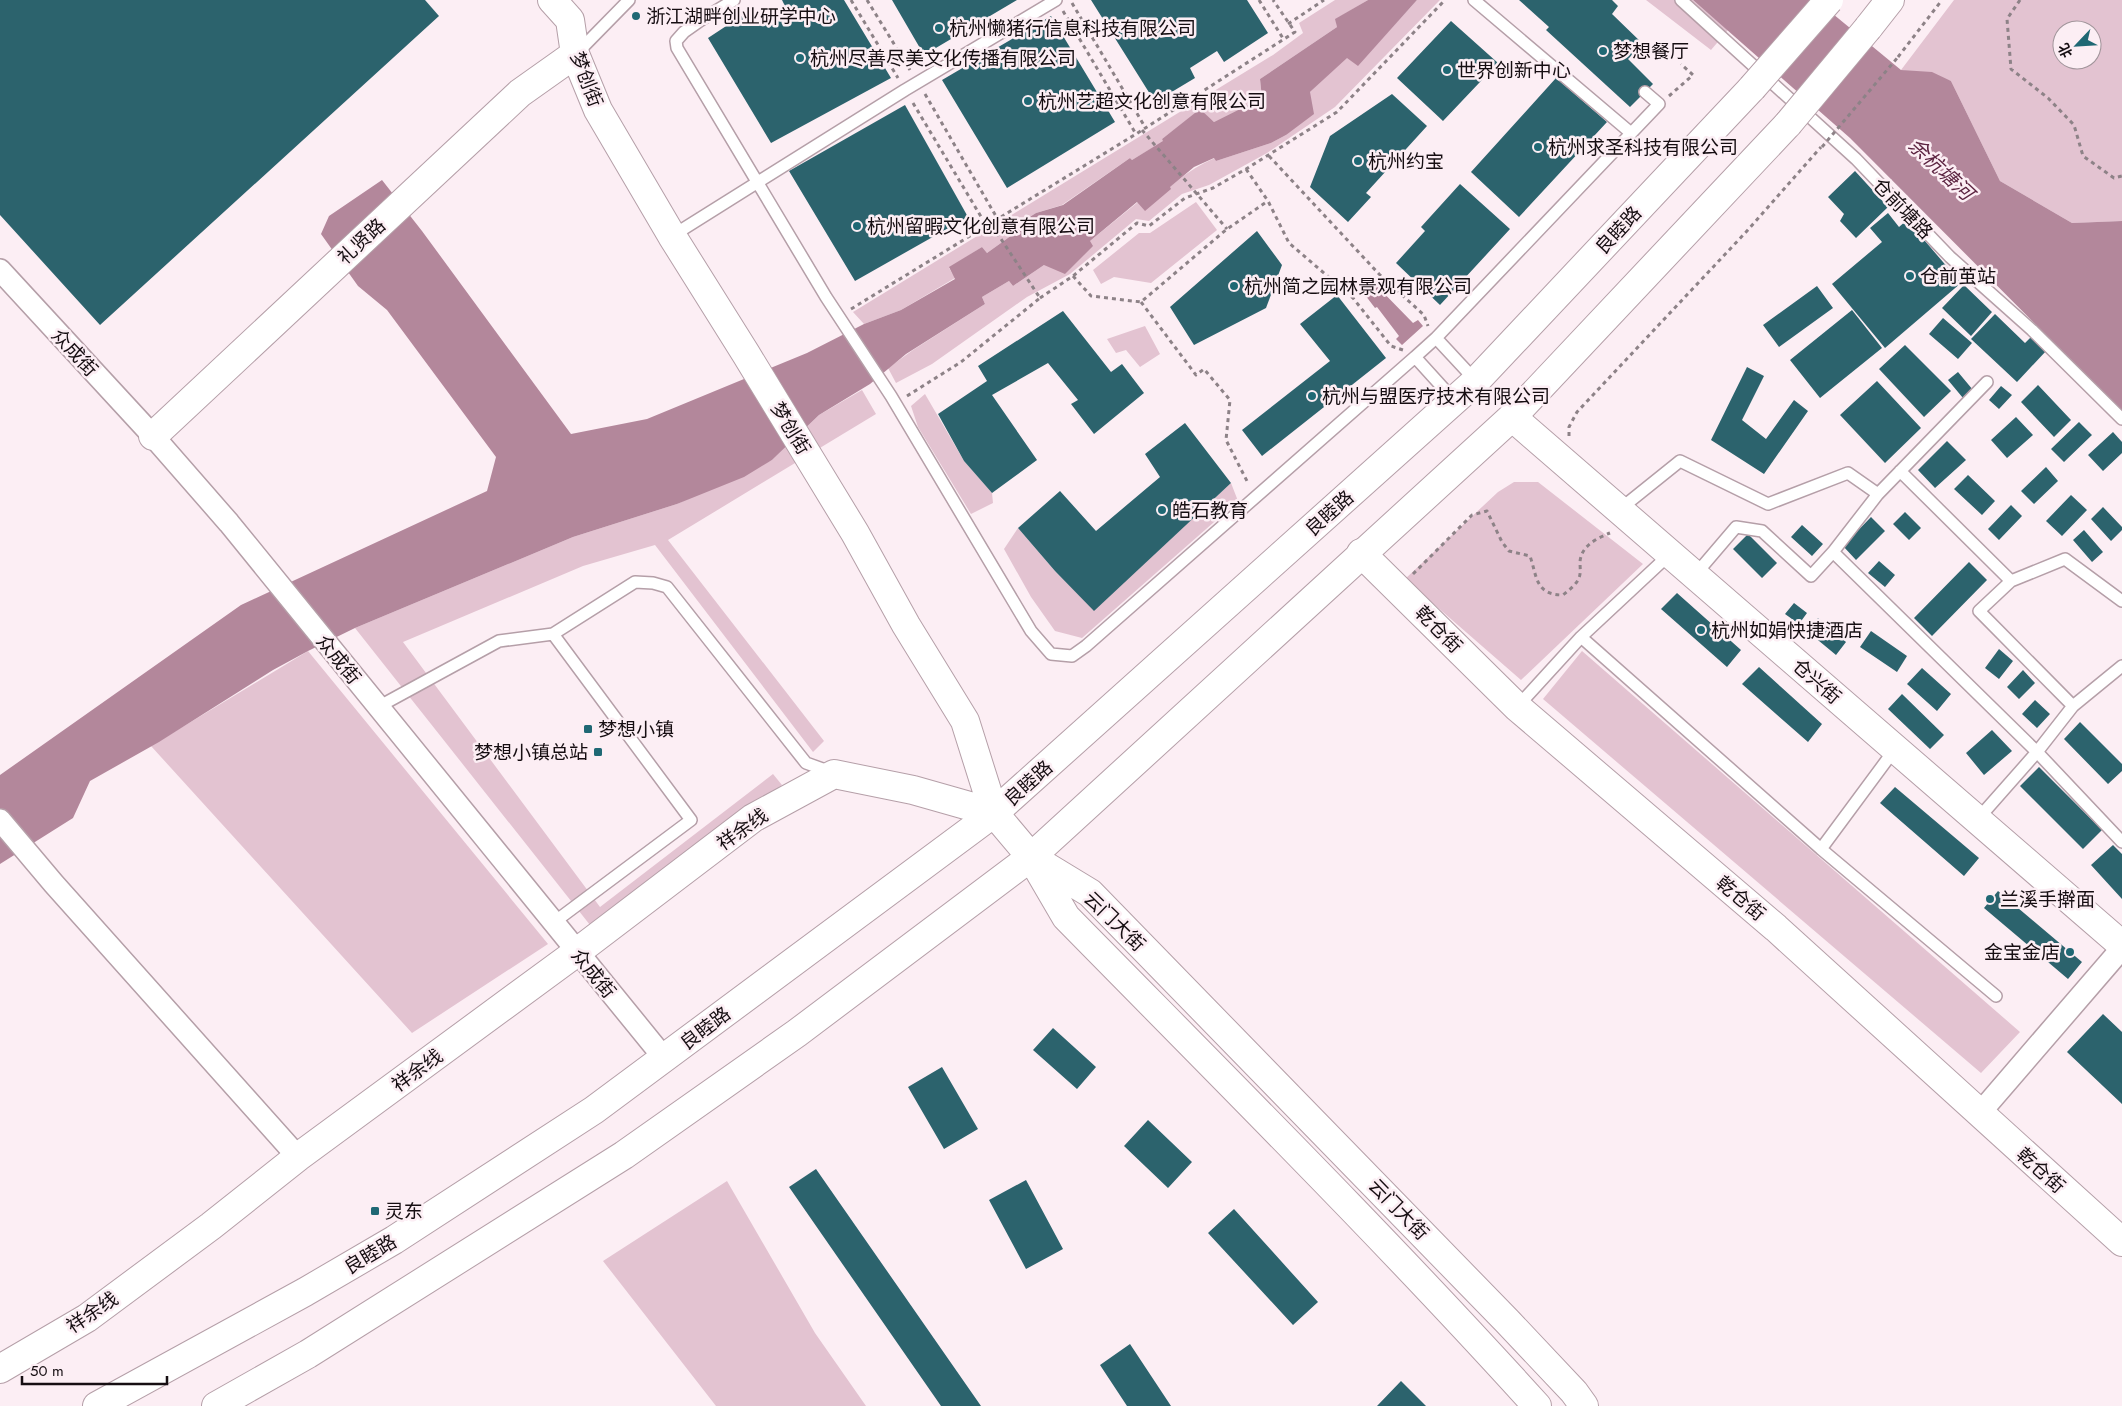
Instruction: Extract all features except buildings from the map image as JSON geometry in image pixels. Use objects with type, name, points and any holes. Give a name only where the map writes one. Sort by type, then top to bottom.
[{"type":"main road","name":"梦创街","points":[[552,0],[570,20],[576,54],[598,110],[672,236],[855,533],[906,625],[965,720],[994,814],[1031,857]]},
{"type":"main road","name":"良睦路","points":[[98,1406],[305,1292],[394,1240],[594,1110],[994,814],[1476,381],[1752,88],[1829,0]]},
{"type":"main road","points":[[216,1406],[308,1354],[624,1155],[797,1034],[1031,857],[1361,553],[1512,417],[1788,124],[1890,0]]},
{"type":"main road","name":"礼贤路","points":[[153,436],[520,93],[576,54]]},
{"type":"main road","name":"仓兴街","points":[[1512,417],[1614,521],[1670,554],[2122,946]]},
{"type":"main road","name":"乾仓街","points":[[1361,553],[1517,706],[1776,928],[2122,1242]]},
{"type":"main road","points":[[834,774],[913,790],[994,814]]},
{"type":"main road","name":"祥余线","points":[[0,1369],[88,1318],[211,1226],[298,1157],[577,952],[753,818],[834,774]]},
{"type":"main road","name":"云门大街","points":[[1031,857],[1066,917],[1448,1308],[1537,1406]]},
{"type":"main road","name":"云门大街","points":[[1031,857],[1090,893],[1508,1321],[1574,1392],[1584,1406]]},
{"type":"street","name":"众成街","points":[[0,270],[153,436],[229,523],[664,1058]]},
{"type":"street","points":[[0,820],[40,868],[298,1157]]},
{"type":"street","points":[[1979,1114],[2122,946]]},
{"type":"lane","points":[[576,54],[629,0]]},
{"type":"lane","points":[[734,0],[684,32],[676,41],[677,48],[757,183],[891,396],[1031,631],[1051,654],[1072,656],[1086,646],[1436,338],[1659,104],[1645,92]]},
{"type":"lane","points":[[1474,0],[1631,133]]},
{"type":"lane","name":"仓前塘路","points":[[1681,0],[1856,158],[1950,257],[2032,330],[2122,419]]},
{"type":"lane","points":[[672,236],[906,90],[1058,4]]},
{"type":"lane","points":[[1436,338],[1476,381]]},
{"type":"lane","points":[[1415,357],[1454,400]]},
{"type":"lane","points":[[1695,575],[1736,527],[1762,530],[1811,576],[1878,494],[1987,382]]},
{"type":"lane","points":[[1614,521],[1680,461],[1768,504],[1848,473],[1878,494]]},
{"type":"lane","points":[[1900,471],[2011,581]]},
{"type":"lane","points":[[1832,552],[2037,752],[2122,842]]},
{"type":"lane","points":[[1517,706],[1581,637],[1670,554]]},
{"type":"lane","points":[[2073,706],[1979,611],[2011,581],[2065,560],[2122,601]]},
{"type":"lane","points":[[378,706],[499,641],[552,634],[634,582],[653,582],[667,587],[806,763],[834,774]]},
{"type":"lane","points":[[552,634],[692,820],[553,923]]},
{"type":"lane","points":[[1581,637],[1821,849],[1996,996]]},
{"type":"lane","points":[[1977,820],[2037,752],[2073,706],[2122,666]]},
{"type":"lane","points":[[1821,849],[1896,749]]},
{"type":"path","points":[[851,0],[987,224],[1001,239],[1040,298]]},
{"type":"path","points":[[867,0],[998,218]]},
{"type":"path","points":[[1070,0],[1145,127]]},
{"type":"path","points":[[1259,0],[1284,40]]},
{"type":"path","points":[[857,305],[1136,134],[1295,32],[1273,0]]},
{"type":"path","points":[[1288,24],[1324,0]]},
{"type":"path","points":[[891,396],[904,398],[961,362],[1040,298],[1073,276],[1137,223],[1149,226],[1185,198],[1213,188],[1269,156],[1337,112],[1446,0]]},
{"type":"path","points":[[1570,442],[1569,427],[1577,412],[1746,232],[1822,147],[1898,57],[1942,0]]},
{"type":"path","points":[[2020,0],[2007,19],[2011,69],[2048,98],[2074,125],[2083,156],[2114,178],[2122,176]]},
{"type":"path","points":[[1058,4],[1136,134]]},
{"type":"path","points":[[1681,64],[1693,75],[1684,84]]},
{"type":"path","points":[[1142,130],[1227,229]]},
{"type":"path","points":[[1269,156],[1379,274],[1424,315]]},
{"type":"path","points":[[1246,169],[1268,202],[1289,243],[1353,298],[1391,346]]},
{"type":"path","points":[[1140,302],[1227,229],[1268,202]]},
{"type":"path","points":[[1073,276],[1091,296],[1140,302],[1196,376],[1204,369],[1230,400],[1226,440],[1256,497]]},
{"type":"path","points":[[1398,589],[1472,515],[1487,510],[1502,542],[1509,551],[1530,556],[1537,581],[1547,592],[1563,595],[1573,587],[1579,578],[1580,559],[1587,546],[1614,521]]},
{"type":"shaded area","points":[[1335,0],[1368,0],[1336,19],[1337,27],[1260,79],[1262,98],[1214,122],[1200,110],[1162,139],[1164,141],[1132,160],[1130,158],[1062,205],[1036,213],[1017,225],[1019,230],[987,253],[982,247],[949,268],[955,278],[901,310],[864,324],[853,312],[1273,55],[1303,33],[1299,23]]},
{"type":"shaded area","points":[[1417,0],[1440,0],[1335,107],[1267,153],[1209,185],[1182,194],[1149,221],[1136,219],[1070,274],[1027,297],[932,364],[896,383],[888,368],[985,304],[982,297],[1009,281],[1013,286],[1044,265],[1090,241],[1138,202],[1145,210],[1177,181],[1204,163],[1215,158],[1216,161],[1271,143],[1286,135],[1310,92],[1347,57],[1358,65]]},
{"type":"shaded area","points":[[1646,0],[1693,0],[1728,30],[1711,50]]},
{"type":"shaded area","points":[[1954,0],[2122,0],[2122,221],[2072,223],[2000,181],[1951,81],[1901,70]]},
{"type":"shaded area","points":[[1196,202],[1217,230],[1151,283],[1114,277],[1101,284],[1093,270],[1139,233],[1150,233]]},
{"type":"shaded area","points":[[1145,326],[1160,354],[1140,367],[1126,350],[1116,353],[1107,339]]},
{"type":"shaded area","points":[[862,390],[876,414],[668,540],[824,741],[813,752],[655,545],[583,566],[403,642],[600,907],[773,774],[782,785],[590,925],[355,628],[573,537],[677,504],[772,460],[819,415]]},
{"type":"shaded area","points":[[925,394],[964,461],[992,493],[993,503],[971,514],[918,427],[911,406]]},
{"type":"shaded area","points":[[1514,482],[1538,482],[1643,564],[1521,680],[1405,579],[1498,492]]},
{"type":"shaded area","points":[[1231,483],[1238,501],[1082,638],[1055,631],[1031,597],[1004,549],[1018,528],[1055,571],[1094,610]]},
{"type":"shaded area","points":[[308,651],[548,944],[412,1033],[151,746]]},
{"type":"shaded area","points":[[1582,651],[2020,1032],[1981,1073],[1543,699]]},
{"type":"shaded area","points":[[727,1181],[815,1333],[866,1406],[716,1406],[603,1261]]},
{"type":"water","points":[[1368,0],[1417,0],[1358,66],[1347,58],[1310,92],[1314,114],[1286,135],[1271,143],[1216,161],[1214,158],[1194,167],[1145,211],[1137,202],[1090,241],[1093,246],[1065,274],[1044,265],[1013,286],[1009,281],[982,297],[985,304],[906,354],[870,384],[819,415],[772,460],[744,477],[677,504],[573,537],[355,628],[308,651],[273,670],[159,742],[90,781],[73,818],[0,864],[0,775],[241,605],[487,491],[496,457],[387,310],[358,286],[321,234],[329,216],[382,180],[422,231],[571,434],[647,419],[807,353],[864,324],[901,310],[955,279],[949,267],[982,247],[987,253],[1019,230],[1017,225],[1036,213],[1063,205],[1130,158],[1132,160],[1163,141],[1162,139],[1200,109],[1214,122],[1262,98],[1260,79],[1337,27],[1335,19]]},
{"type":"water","name":"余杭塘河","points":[[1693,0],[1816,0],[1901,70],[1932,72],[1951,81],[2000,181],[2072,223],[2122,221],[2122,411],[1850,138]]},
{"type":"water","points":[[1372,281],[1413,323],[1418,320],[1423,326],[1402,345],[1396,339],[1399,336],[1362,291]]},
{"type":"place","name":"浙江湖畔创业研学中心","points":[[636,16]]},
{"type":"place","name":"杭州懒猪行信息科技有限公司","points":[[939,28]]},
{"type":"place","name":"梦想餐厅","points":[[1603,51]]},
{"type":"place","name":"杭州尽善尽美文化传播有限公司","points":[[800,58]]},
{"type":"place","name":"世界创新中心","points":[[1447,70]]},
{"type":"place","name":"杭州艺超文化创意有限公司","points":[[1028,101]]},
{"type":"place","name":"杭州求圣科技有限公司","points":[[1538,147]]},
{"type":"place","name":"杭州约宝","points":[[1358,161]]},
{"type":"place","name":"杭州留暇文化创意有限公司","points":[[857,226]]},
{"type":"place","name":"仓前茧站","points":[[1910,276]]},
{"type":"place","name":"杭州简之园林景观有限公司","points":[[1234,286]]},
{"type":"place","name":"杭州与盟医疗技术有限公司","points":[[1312,396]]},
{"type":"place","name":"皓石教育","points":[[1162,510]]},
{"type":"place","name":"杭州如娟快捷酒店","points":[[1701,630]]},
{"type":"place","name":"梦想小镇","points":[[588,729]]},
{"type":"place","name":"梦想小镇总站","points":[[598,752]]},
{"type":"place","name":"兰溪手擀面","points":[[1990,899]]},
{"type":"place","name":"金宝金店","points":[[2070,952]]},
{"type":"place","name":"灵东","points":[[375,1211]]}]
